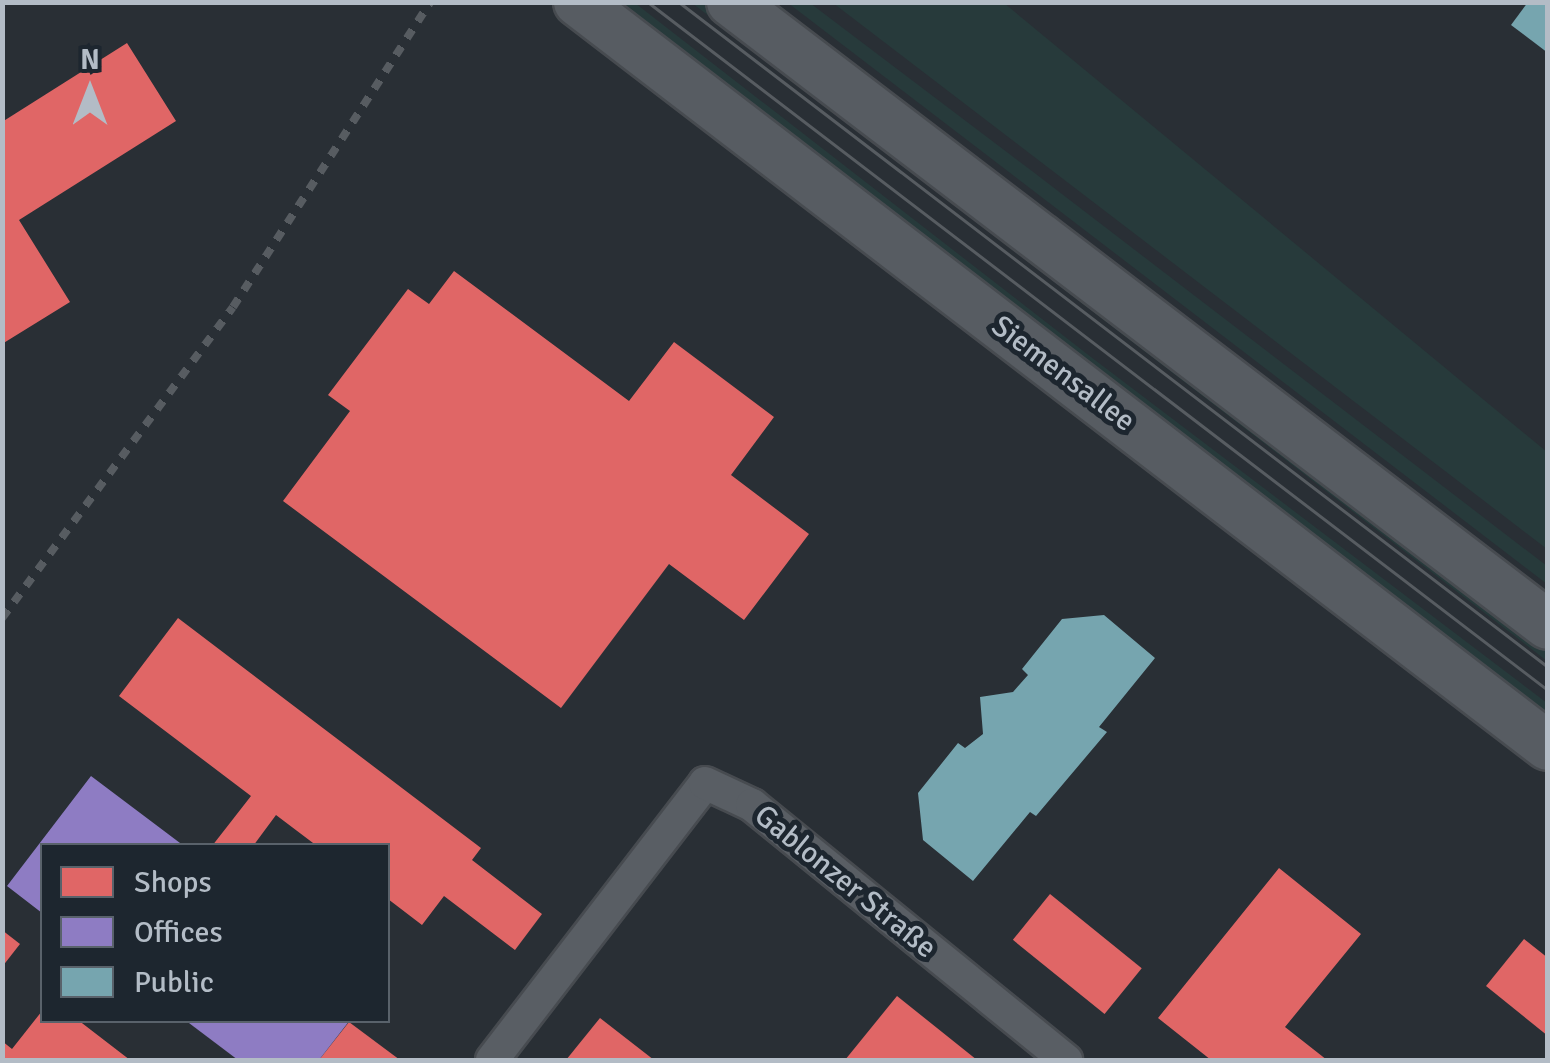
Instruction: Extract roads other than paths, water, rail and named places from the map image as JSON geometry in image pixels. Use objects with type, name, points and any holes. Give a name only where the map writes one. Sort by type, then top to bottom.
[{"type":"main road","name":"Siemensallee","points":[[578,2],[1548,746]]},
{"type":"main road","points":[[732,2],[1548,625]]},
{"type":"street","name":"Gablonzer Straße","points":[[492,1060],[704,782],[752,805],[1066,1060]]},
{"type":"tram line","points":[[648,2],[1548,690]]},
{"type":"tram line","points":[[679,2],[1548,667]]},
{"type":"railway","points":[[2,618],[233,307],[430,2]]}]
